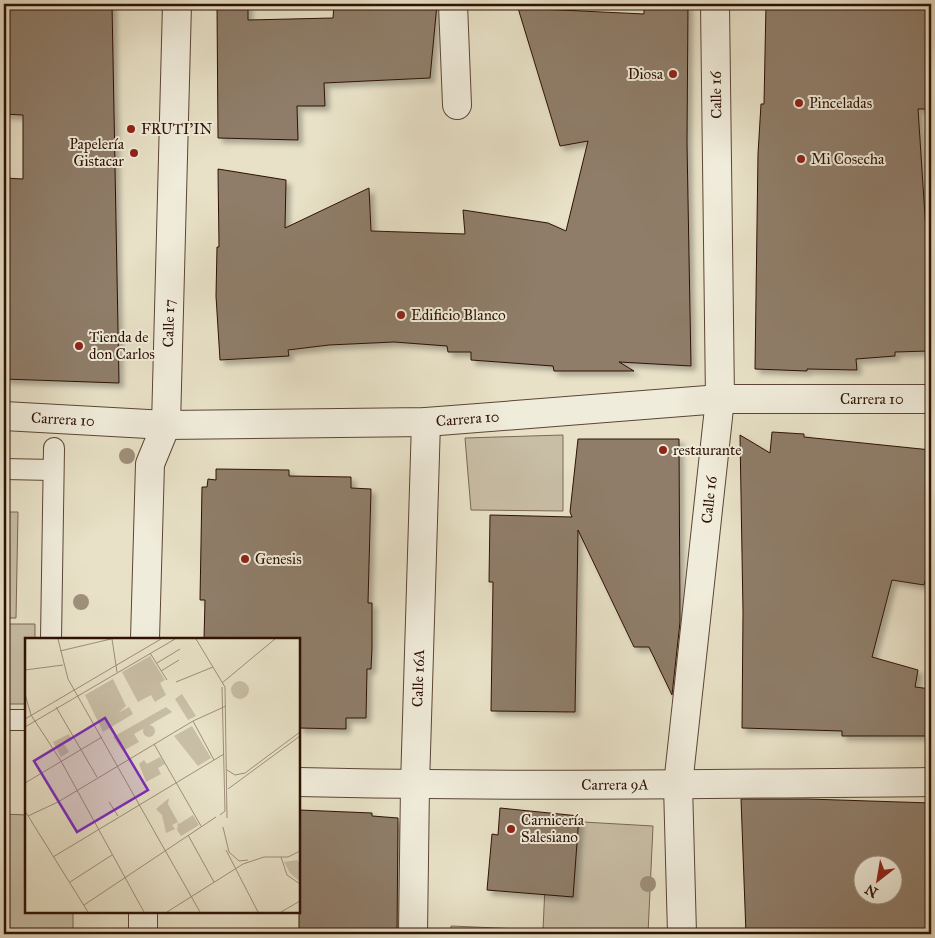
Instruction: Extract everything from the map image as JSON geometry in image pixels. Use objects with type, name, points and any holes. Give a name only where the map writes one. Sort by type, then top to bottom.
[{"type":"street","name":"Calle 17","points":[[145,638],[150,464],[166,425],[177,4]]},
{"type":"street","points":[[453,4],[457,105]]},
{"type":"street","name":"Calle 16","points":[[682,934],[678,785],[720,399],[715,4]]},
{"type":"street","name":"Carrera 10","points":[[4,416],[166,425],[426,422],[720,399],[931,399]]},
{"type":"street","name":"Calle 16A","points":[[413,934],[414,784],[426,422]]},
{"type":"street","name":"Carrera 9A","points":[[300,782],[678,785],[931,782]]},
{"type":"street","points":[[143,913],[143,934]]},
{"type":"lane","points":[[50,638],[54,448]]},
{"type":"lane","points":[[4,469],[53,470]]},
{"type":"lane","points":[[4,720],[25,720]]},
{"type":"shaded area","points":[[563,435],[563,511],[471,510],[465,438]]},
{"type":"shaded area","points":[[4,512],[18,512],[16,618],[4,618]]},
{"type":"shaded area","points":[[4,624],[35,624],[35,638],[25,638],[25,704],[4,704]]},
{"type":"shaded area","points":[[4,814],[25,815],[25,913],[73,913],[73,934],[4,934]]},
{"type":"shaded area","points":[[548,820],[653,826],[648,934],[451,934],[451,926],[543,930]]},
{"type":"building","points":[[4,4],[112,4],[119,383],[4,379],[4,178],[23,179],[23,115],[4,114]]},
{"type":"building","points":[[217,4],[248,4],[248,20],[333,18],[334,4],[437,4],[430,78],[324,83],[325,106],[297,106],[298,140],[218,138]]},
{"type":"building","points":[[644,4],[688,4],[687,143],[691,366],[619,362],[634,371],[554,371],[553,366],[471,360],[471,352],[448,352],[447,346],[394,342],[329,345],[288,350],[289,356],[220,360],[216,296],[217,247],[219,247],[218,169],[286,180],[285,228],[369,188],[371,231],[465,234],[463,210],[548,223],[566,231],[588,141],[560,146],[518,8],[644,14]]},
{"type":"building","points":[[766,4],[931,4],[931,109],[918,109],[931,307],[929,351],[895,352],[895,356],[856,359],[857,370],[755,369],[758,154],[761,104],[764,104]]},
{"type":"building","points":[[772,432],[804,434],[804,437],[931,450],[931,560],[924,585],[892,580],[872,657],[918,670],[915,687],[931,689],[931,736],[842,736],[842,731],[742,728],[743,612],[740,435],[770,453]]},
{"type":"building","points":[[578,439],[679,439],[680,622],[672,695],[649,647],[634,647],[578,530],[575,712],[491,711],[493,582],[489,582],[490,515],[572,517],[570,512]]},
{"type":"building","points":[[216,469],[289,470],[289,476],[351,477],[351,488],[371,489],[368,603],[372,603],[372,648],[371,669],[367,669],[366,718],[346,718],[346,729],[300,728],[300,638],[204,638],[205,600],[200,600],[202,487],[207,487],[208,479],[216,480]]},
{"type":"building","points":[[741,799],[931,803],[931,934],[746,934]]},
{"type":"building","points":[[500,808],[579,816],[573,897],[487,890],[492,834],[498,835]]},
{"type":"building","points":[[300,810],[372,813],[372,816],[398,818],[397,934],[299,934]]},
{"type":"place","name":"Diosa","points":[[673,74]]},
{"type":"place","name":"Pinceladas","points":[[799,103]]},
{"type":"place","name":"FRUTI'IN","points":[[131,129]]},
{"type":"place","name":"Papelería Gistacar","points":[[134,153]]},
{"type":"place","name":"Mi Cosecha","points":[[801,159]]},
{"type":"place","name":"Edificio Blanco","points":[[401,315]]},
{"type":"place","name":"Tienda de don Carlos","points":[[79,346]]},
{"type":"place","name":"restaurante","points":[[663,450]]},
{"type":"place","name":"Genesis","points":[[245,559]]},
{"type":"place","name":"Carnicería Salesiano","points":[[511,829]]}]
